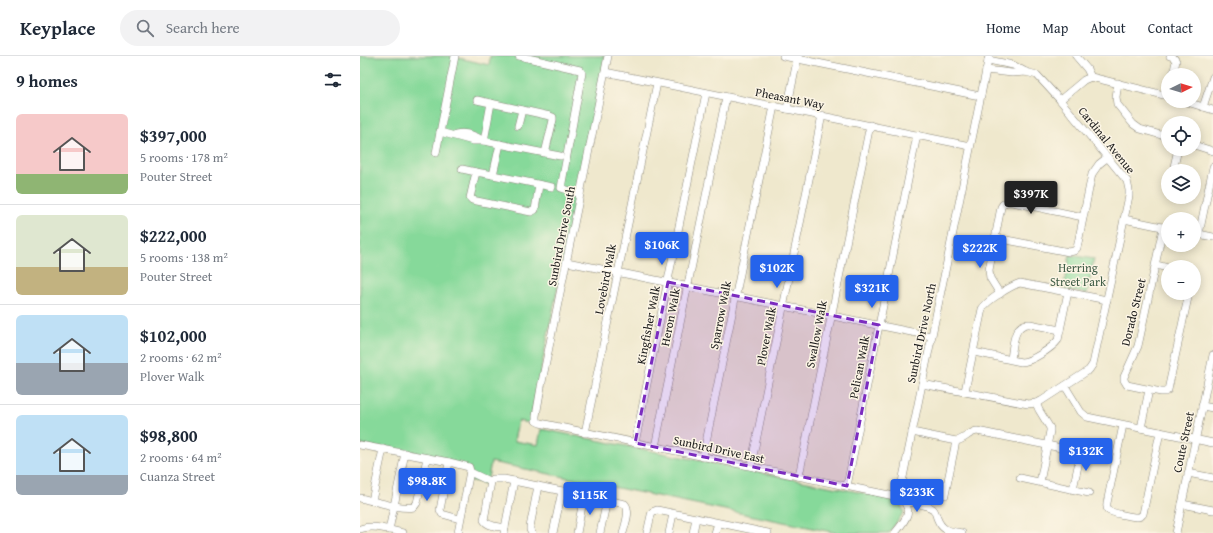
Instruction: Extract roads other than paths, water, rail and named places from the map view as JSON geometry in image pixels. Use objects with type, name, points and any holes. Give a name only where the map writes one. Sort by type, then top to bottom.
[{"type":"street","points":[[436,153],[455,56]]},
{"type":"street","points":[[518,56],[580,70],[582,73],[561,188],[580,194]]},
{"type":"street","name":"Sunbird Drive South","points":[[536,421],[608,56]]},
{"type":"street","points":[[783,56],[980,96]]},
{"type":"street","points":[[1076,56],[1087,69],[1091,77]]},
{"type":"street","points":[[1170,56],[1176,61],[1175,68]]},
{"type":"street","points":[[787,109],[797,58]]},
{"type":"street","name":"Sunbird Drive North","points":[[899,497],[988,58]]},
{"type":"street","name":"Cardinal Avenue","points":[[988,58],[1013,65],[1040,78],[1108,157],[1124,177],[1128,185],[1129,196],[1093,364],[1089,370],[1041,402],[1036,403]]},
{"type":"street","name":"Cardinal Avenue","points":[[986,70],[1012,73],[1026,72]]},
{"type":"street","name":"Pheasant Way","points":[[605,72],[970,146]]},
{"type":"street","points":[[1060,100],[1084,80],[1091,77],[1161,94]]},
{"type":"street","points":[[1213,77],[1203,107],[1213,110]]},
{"type":"street","name":"Lovebird Walk","points":[[585,433],[656,83]]},
{"type":"street","points":[[1118,83],[1116,97],[1117,104],[1133,124],[1140,129],[1161,135]]},
{"type":"street","name":"Kingfisher Walk","points":[[635,443],[706,93]]},
{"type":"street","name":"Heron Walk","points":[[655,447],[726,97]]},
{"type":"street","points":[[477,100],[553,117],[545,153]]},
{"type":"street","points":[[484,141],[491,103]]},
{"type":"street","name":"Sparrow Walk","points":[[703,457],[774,106]]},
{"type":"street","points":[[518,126],[522,110]]},
{"type":"street","name":"Plover Walk","points":[[751,466],[822,115]]},
{"type":"street","name":"Swallow Walk","points":[[799,476],[870,125]]},
{"type":"street","points":[[440,132],[453,134],[473,141],[484,141],[560,156]]},
{"type":"street","name":"Pelican Walk","points":[[847,486],[917,136]]},
{"type":"street","points":[[493,175],[500,144]]},
{"type":"street","points":[[1201,147],[1213,151]]},
{"type":"street","points":[[996,238],[1070,252],[1076,250],[1092,174],[1099,164],[1108,157]]},
{"type":"street","points":[[1201,222],[1210,196],[1213,167]]},
{"type":"street","points":[[462,169],[552,187]]},
{"type":"street","points":[[476,172],[470,198],[472,200],[532,212],[536,206],[539,185]]},
{"type":"street","points":[[1000,294],[989,275],[1004,203],[1008,201],[1083,217]]},
{"type":"street","points":[[1124,219],[1161,227]]},
{"type":"street","points":[[1201,235],[1213,237]]},
{"type":"street","name":"Dorado Street","points":[[1149,390],[1129,386],[1125,383],[1124,377],[1138,346],[1161,246]]},
{"type":"street","points":[[567,262],[931,336]]},
{"type":"street","points":[[1156,265],[1161,266]]},
{"type":"street","points":[[965,391],[982,309],[986,304],[1000,294],[1020,283],[1107,300]]},
{"type":"street","points":[[974,352],[1024,362],[1033,359],[1055,344],[1058,340],[1068,292]]},
{"type":"street","points":[[1141,428],[1149,390],[1164,392],[1170,387],[1188,300]]},
{"type":"street","points":[[1011,359],[1016,334],[1021,325],[1026,323],[1060,330]]},
{"type":"street","name":"Coute Street","points":[[1176,533],[1202,406],[1211,374],[1213,354]]},
{"type":"street","points":[[922,384],[1028,404],[1036,403],[1050,428],[1040,482]]},
{"type":"street","points":[[1065,386],[1081,412],[1087,417],[1213,443]]},
{"type":"street","points":[[1202,406],[1213,408]]},
{"type":"street","name":"Sunbird Drive East","points":[[536,421],[585,433],[899,497]]},
{"type":"street","points":[[1123,425],[1107,506],[1109,510],[1116,513],[1137,517],[1143,514],[1160,432]]},
{"type":"street","points":[[912,432],[956,441],[974,431],[977,431],[1096,455]]},
{"type":"street","points":[[945,495],[956,441]]},
{"type":"street","points":[[360,444],[469,467],[470,472],[458,533]]},
{"type":"street","points":[[372,501],[383,449]]},
{"type":"street","points":[[1073,489],[1081,452]]},
{"type":"street","points":[[389,530],[405,453]]},
{"type":"street","points":[[360,498],[394,506],[412,508],[416,505],[427,458]]},
{"type":"street","points":[[449,462],[440,510],[442,514],[460,519]]},
{"type":"street","points":[[470,472],[492,482]]},
{"type":"street","points":[[1188,473],[1213,478]]},
{"type":"street","points":[[514,481],[505,530],[485,522],[484,520],[492,482],[493,479],[498,478],[514,481],[562,491],[584,495],[622,503],[627,506],[628,510],[623,533]]},
{"type":"street","points":[[1020,478],[1089,493]]},
{"type":"street","points":[[532,533],[530,527],[538,486]]},
{"type":"street","points":[[554,533],[562,491]]},
{"type":"street","points":[[577,533],[584,495]]},
{"type":"street","points":[[899,497],[905,501],[933,509],[939,523],[944,528],[950,531],[962,533]]},
{"type":"street","points":[[600,533],[607,500]]},
{"type":"street","points":[[895,533],[906,518],[908,507],[905,501]]},
{"type":"street","points":[[1182,504],[1213,510]]},
{"type":"street","points":[[647,533],[652,512],[657,510],[718,523],[739,530],[764,533]]},
{"type":"street","points":[[669,533],[673,514]]},
{"type":"street","points":[[693,533],[696,518]]},
{"type":"street","points":[[715,533],[718,523]]},
{"type":"street","points":[[360,530],[368,527],[403,533]]},
{"type":"park label","name":"Herring Street Park","points":[[1078,274]]}]
